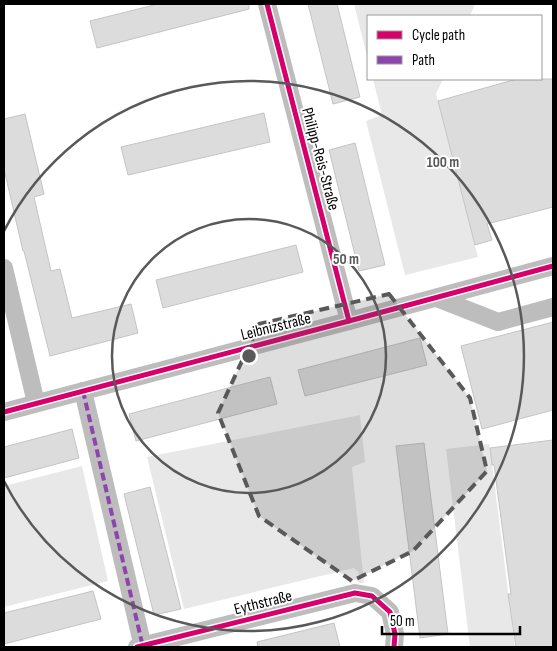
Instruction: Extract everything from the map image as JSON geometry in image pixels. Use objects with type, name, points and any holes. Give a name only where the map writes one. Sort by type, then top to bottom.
[{"type":"street","name":"Philipp-Reis-Straße","points":[[267,4],[349,321]]},
{"type":"street","name":"Leibnizstraße","points":[[4,412],[553,266]]},
{"type":"street","points":[[4,268],[36,403]]},
{"type":"street","points":[[437,298],[498,322],[553,307]]},
{"type":"street","name":"Eythstraße","points":[[83,391],[141,647],[355,593],[372,596],[390,612],[395,634],[394,647]]},
{"type":"highlighted area","points":[[389,294],[470,398],[487,471],[413,551],[352,581],[259,516],[218,413],[259,324]]},
{"type":"shaded area","points":[[354,4],[475,4],[470,15],[367,15],[367,56]]},
{"type":"shaded area","points":[[373,80],[443,80],[436,94],[478,257],[405,275],[366,121],[382,115]]},
{"type":"shaded area","points":[[360,415],[365,462],[352,467],[364,583],[357,581],[359,573],[354,568],[184,609],[147,457]]},
{"type":"shaded area","points":[[489,444],[515,647],[470,647],[446,449]]},
{"type":"shaded area","points":[[82,466],[108,581],[4,607],[4,486]]},
{"type":"building","points":[[158,4],[249,4],[249,9],[97,48],[90,21]]},
{"type":"building","points":[[308,4],[337,4],[360,97],[333,104]]},
{"type":"building","points":[[553,79],[553,207],[487,224],[492,240],[475,245],[438,101],[513,80]]},
{"type":"building","points":[[264,113],[270,142],[128,175],[121,147]]},
{"type":"building","points":[[25,114],[44,194],[34,197],[51,271],[60,269],[72,318],[131,304],[138,333],[50,356],[4,169],[4,119]]},
{"type":"building","points":[[355,143],[385,265],[359,271],[329,150]]},
{"type":"building","points":[[296,245],[303,272],[163,308],[156,280]]},
{"type":"building","points":[[553,322],[553,410],[482,429],[461,346]]},
{"type":"building","points":[[420,338],[427,365],[305,396],[298,370]]},
{"type":"building","points":[[270,377],[277,404],[136,441],[129,414]]},
{"type":"building","points":[[72,429],[79,458],[4,478],[4,447]]},
{"type":"building","points":[[553,440],[553,647],[516,647],[508,594],[511,594],[494,465],[492,465],[490,448]]},
{"type":"building","points":[[424,443],[448,634],[420,638],[396,446]]},
{"type":"building","points":[[150,487],[181,609],[154,615],[124,494]]},
{"type":"building","points":[[93,591],[101,619],[4,644],[4,613]]},
{"type":"building","points":[[334,623],[340,647],[258,647],[257,642]]},
{"type":"marked path","points":[[83,391],[143,647]]},
{"type":"cycle path","points":[[267,4],[349,321]]},
{"type":"cycle path","points":[[4,412],[553,266]]},
{"type":"cycle path","points":[[137,647],[355,593],[372,596],[390,612],[395,634],[394,647]]}]
